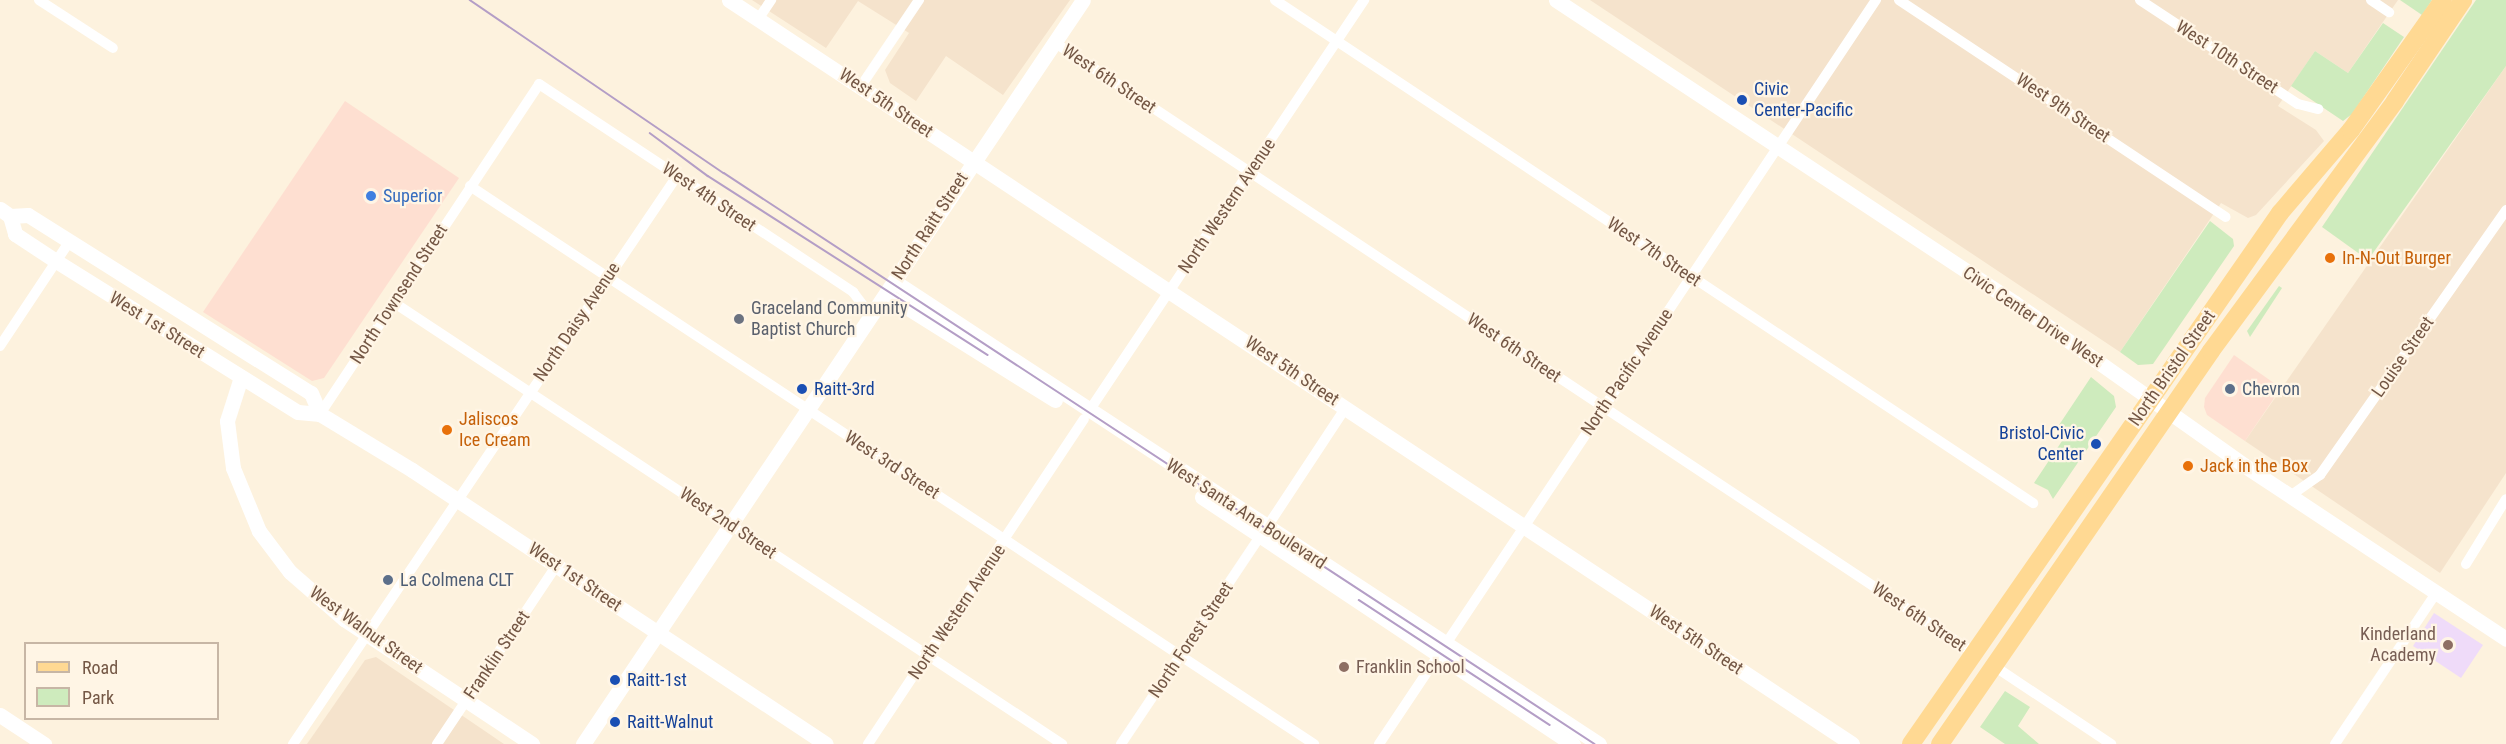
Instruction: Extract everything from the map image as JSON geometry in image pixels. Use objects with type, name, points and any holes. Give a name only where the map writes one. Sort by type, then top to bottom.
[{"type":"main road","name":"West 5th Street","points":[[729,0],[1171,290],[1852,744]]},
{"type":"main road","name":"North Raitt Street","points":[[583,744],[810,411],[973,160],[1083,0]]},
{"type":"main road","name":"Civic Center Drive West","points":[[1556,0],[2069,339],[2169,414],[2506,639]]},
{"type":"main road","name":"North Bristol Street","points":[[1911,744],[2280,213],[2351,130],[2443,0]]},
{"type":"main road","name":"North Bristol Street","points":[[1940,744],[2169,414],[2463,0]]},
{"type":"main road","name":"West 1st Street","points":[[5,212],[28,215],[310,393],[320,414]]},
{"type":"main road","name":"West 1st Street","points":[[5,212],[15,234],[56,261],[298,412],[320,414],[457,499],[826,744]]},
{"type":"main road","name":"West Santa Ana Boulevard","points":[[895,282],[1086,415],[1440,649],[1573,744]]},
{"type":"main road","name":"West Santa Ana Boulevard","points":[[887,295],[1086,415]]},
{"type":"main road","name":"West Walnut Street","points":[[241,377],[229,410],[228,436],[237,486],[247,508],[290,572],[367,635],[532,744]]},
{"type":"main road","name":"West Santa Ana Boulevard","points":[[1440,649],[1599,744]]},
{"type":"main road","points":[[0,715],[44,744]]},
{"type":"street","points":[[39,0],[113,48]]},
{"type":"street","points":[[759,18],[771,0]]},
{"type":"street","points":[[861,86],[919,0]]},
{"type":"street","name":"West 7th Street","points":[[1275,0],[2033,503]]},
{"type":"street","name":"North Western Avenue","points":[[868,744],[1364,0]]},
{"type":"street","name":"North Pacific Avenue","points":[[1379,744],[1440,649],[1876,0]]},
{"type":"street","name":"West 9th Street","points":[[1899,0],[2226,217]]},
{"type":"street","name":"West 10th Street","points":[[2140,0],[2298,104],[2318,109]]},
{"type":"street","points":[[2371,0],[2389,12]]},
{"type":"street","name":"West 6th Street","points":[[1054,42],[1974,653]]},
{"type":"street","name":"West 4th Street","points":[[539,84],[853,292],[872,317]]},
{"type":"street","name":"North Townsend Street","points":[[320,414],[539,84]]},
{"type":"street","name":"North Daisy Avenue","points":[[293,744],[677,176]]},
{"type":"street","name":"West 3rd Street","points":[[470,186],[1314,744]]},
{"type":"street","name":"Louise Street","points":[[2290,496],[2320,475],[2506,210]]},
{"type":"street","points":[[0,346],[69,242]]},
{"type":"street","name":"West 2nd Street","points":[[393,302],[1062,744]]},
{"type":"street","name":"North Forest Street","points":[[1121,744],[1346,407]]},
{"type":"street","points":[[2466,564],[2506,499]]},
{"type":"street","name":"Franklin Street","points":[[437,744],[557,565]]},
{"type":"street","points":[[2335,744],[2436,593]]},
{"type":"street","points":[[1994,666],[2111,744]]},
{"type":"shaded area","points":[[752,0],[1070,0],[1003,95],[946,56],[916,101],[890,83],[885,70],[909,33],[858,1],[826,48]]},
{"type":"shaded area","points":[[1590,0],[2398,0],[2348,73],[2315,51],[2278,106],[2316,130],[2324,141],[2256,215],[2248,218],[2221,203],[2120,352]]},
{"type":"shaded area","points":[[2506,66],[2506,473],[2440,573],[2245,441]]},
{"type":"shaded area","points":[[345,101],[459,178],[324,378],[312,381],[203,312]]},
{"type":"shaded area","points":[[2234,355],[2281,388],[2245,441],[2207,415],[2204,407],[2205,398]]},
{"type":"shaded area","name":"Kinderland Academy","points":[[2434,613],[2483,645],[2461,678],[2413,646]]},
{"type":"shaded area","points":[[376,657],[504,744],[307,744],[365,660]]},
{"type":"green space","points":[[2400,0],[2432,0],[2422,15]]},
{"type":"green space","points":[[2476,0],[2506,0],[2506,66],[2368,260],[2322,227]]},
{"type":"green space","points":[[2383,23],[2404,37],[2352,114],[2343,121],[2291,86],[2315,51],[2348,73]]},
{"type":"green space","points":[[2210,221],[2233,239],[2234,246],[2153,364],[2138,365],[2120,352]]},
{"type":"green space","points":[[2279,286],[2282,288],[2250,337],[2247,331]]},
{"type":"green space","points":[[2091,377],[2114,396],[2116,407],[2053,499],[2048,490],[2034,483],[2064,438],[2055,431]]},
{"type":"green space","points":[[2005,691],[2030,707],[2018,726],[2039,744],[2005,744],[1980,727]]},
{"type":"tram line","points":[[470,0],[724,173],[1595,744]]},
{"type":"tram line","points":[[650,133],[708,176],[988,355]]},
{"type":"tram line","points":[[1359,600],[1550,725]]},
{"type":"place","name":"Civic Center-Pacific","points":[[1742,100]]},
{"type":"place","name":"Superior","points":[[371,196]]},
{"type":"place","name":"In-N-Out Burger","points":[[2330,258]]},
{"type":"place","name":"Graceland Community Baptist Church","points":[[739,319]]},
{"type":"place","name":"Raitt-3rd","points":[[802,389]]},
{"type":"place","name":"Chevron","points":[[2230,389]]},
{"type":"place","name":"Jaliscos Ice Cream","points":[[447,430]]},
{"type":"place","name":"Bristol-Civic Center","points":[[2096,444]]},
{"type":"place","name":"Jack in the Box","points":[[2188,466]]},
{"type":"place","name":"La Colmena CLT","points":[[388,580]]},
{"type":"place","name":"Kinderland Academy","points":[[2448,645]]},
{"type":"place","name":"Franklin School","points":[[1344,667]]},
{"type":"place","name":"Raitt-1st","points":[[615,680]]},
{"type":"place","name":"Raitt-Walnut","points":[[615,722]]}]
